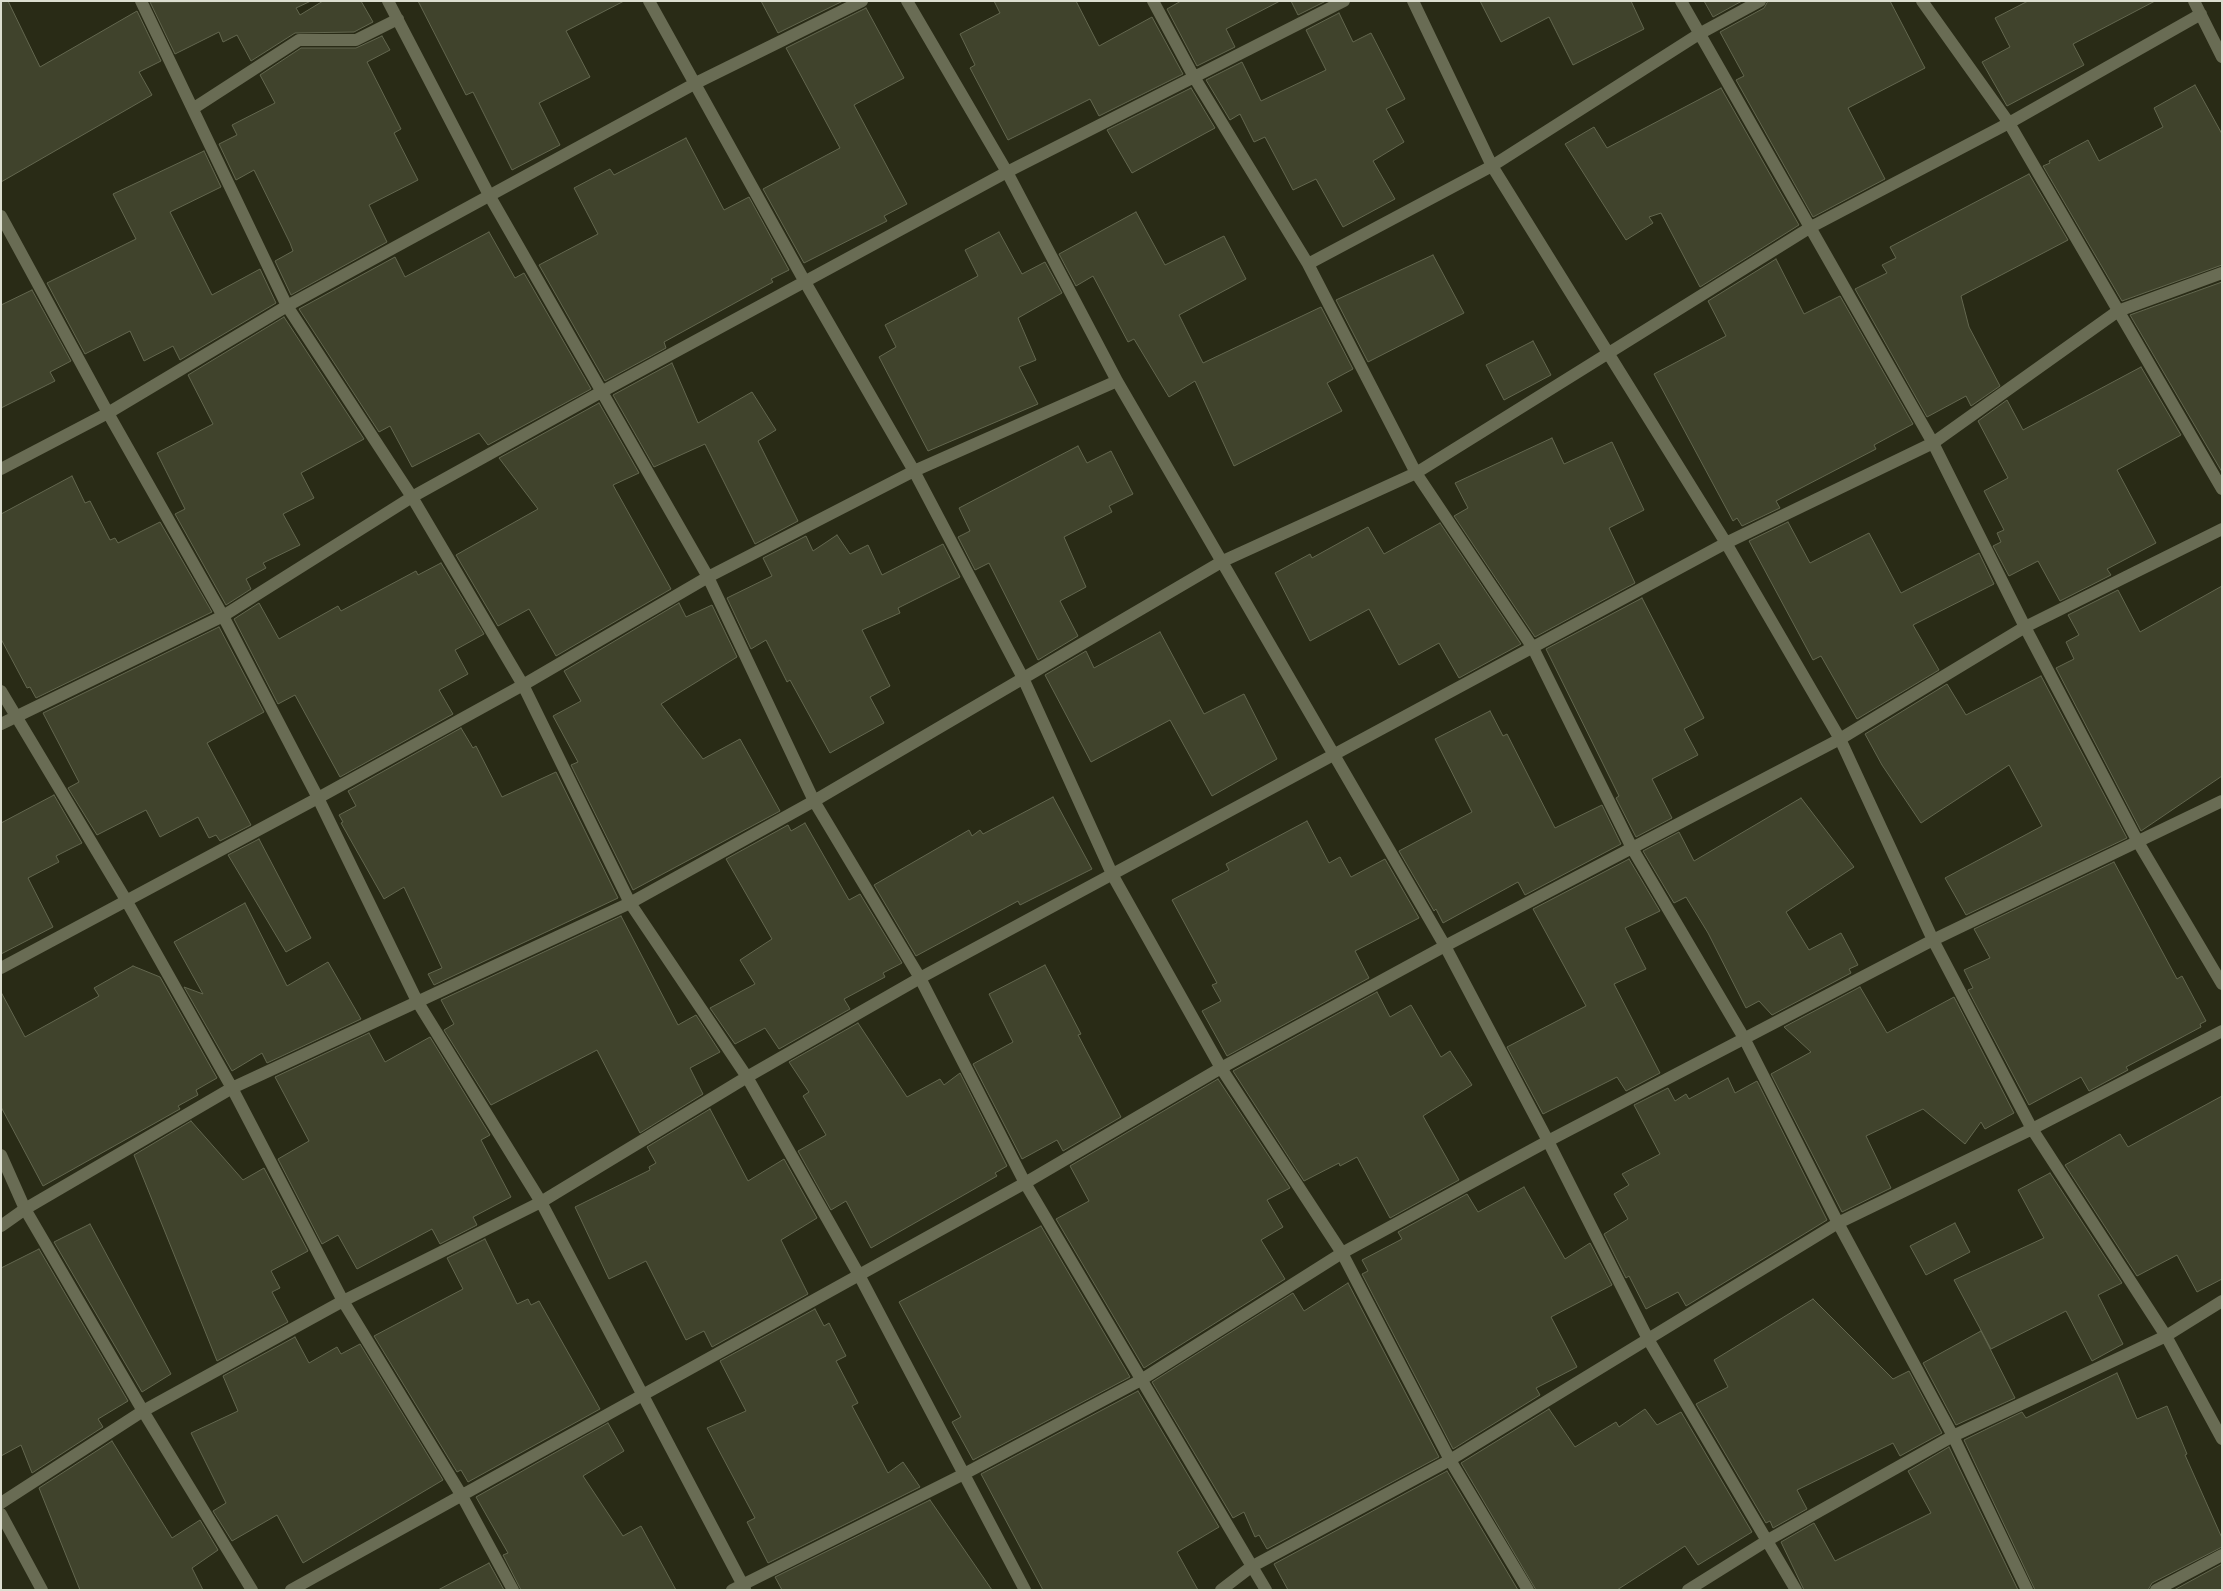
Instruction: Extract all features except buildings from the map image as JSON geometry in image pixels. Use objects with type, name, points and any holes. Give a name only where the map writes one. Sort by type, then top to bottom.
[{"type":"street","points":[[141,1],[288,306],[412,497],[523,685],[630,903],[747,1077],[859,1275],[1025,1590]]},
{"type":"street","points":[[388,1],[490,196],[603,390],[708,577],[814,801],[920,978],[1025,1183],[1266,1590]]},
{"type":"street","points":[[650,1],[805,282],[914,471],[1023,678],[1113,876],[1221,1068],[1342,1254],[1450,1460],[1528,1590]]},
{"type":"street","points":[[1,469],[108,412],[288,306],[696,83],[862,1]]},
{"type":"street","points":[[907,1],[1007,172],[1116,381],[1223,561],[1445,946],[1548,1141],[1648,1339],[1796,1590]]},
{"type":"street","points":[[1153,1],[1194,77],[1308,264],[1416,473],[1533,648],[1632,848],[1744,1038],[1838,1222],[1953,1436],[2027,1590]]},
{"type":"street","points":[[1,724],[223,616],[412,497],[603,390],[1007,172],[1344,1]]},
{"type":"street","points":[[1413,1],[1492,166],[1726,543],[1840,738],[1933,940],[2032,1129],[2166,1336],[2222,1439]]},
{"type":"street","points":[[1680,1],[1812,227],[1933,442],[2026,627],[2138,842],[2222,984]]},
{"type":"street","points":[[1308,264],[1492,166],[1699,34],[1760,1]]},
{"type":"street","points":[[1922,1],[2009,123],[2222,489]]},
{"type":"street","points":[[2194,1],[2222,57]]},
{"type":"street","points":[[1,1226],[25,1209],[232,1088],[630,903],[814,801],[1223,561],[1416,473],[1812,227],[2009,123],[2201,14]]},
{"type":"street","points":[[194,108],[299,40],[356,40],[398,19]]},
{"type":"street","points":[[1,216],[108,412],[223,616],[318,798],[417,1001],[541,1202],[739,1588],[964,1474],[1141,1380],[1342,1254],[1548,1141],[1933,940],[2222,800]]},
{"type":"street","points":[[1,1502],[143,1411],[343,1301],[541,1202],[747,1077],[920,978],[1113,876],[1726,543],[1933,442],[2118,311],[2222,273]]},
{"type":"street","points":[[1,968],[318,798],[523,685],[708,577],[914,471],[1116,381]]},
{"type":"street","points":[[291,1590],[1025,1183],[1221,1068],[1445,946],[1840,738],[2026,627],[2222,529]]},
{"type":"street","points":[[1,691],[126,900],[232,1088],[343,1301],[462,1496],[513,1590]]},
{"type":"street","points":[[1221,1590],[1251,1567],[1450,1460],[1838,1222],[2032,1129],[2222,1032]]},
{"type":"street","points":[[1,1155],[25,1209],[143,1411],[252,1590]]},
{"type":"street","points":[[1688,1590],[1768,1540],[1953,1436],[2166,1336],[2222,1301]]},
{"type":"street","points":[[1,1514],[42,1590]]},
{"type":"street","points":[[2156,1590],[2222,1555]]}]
